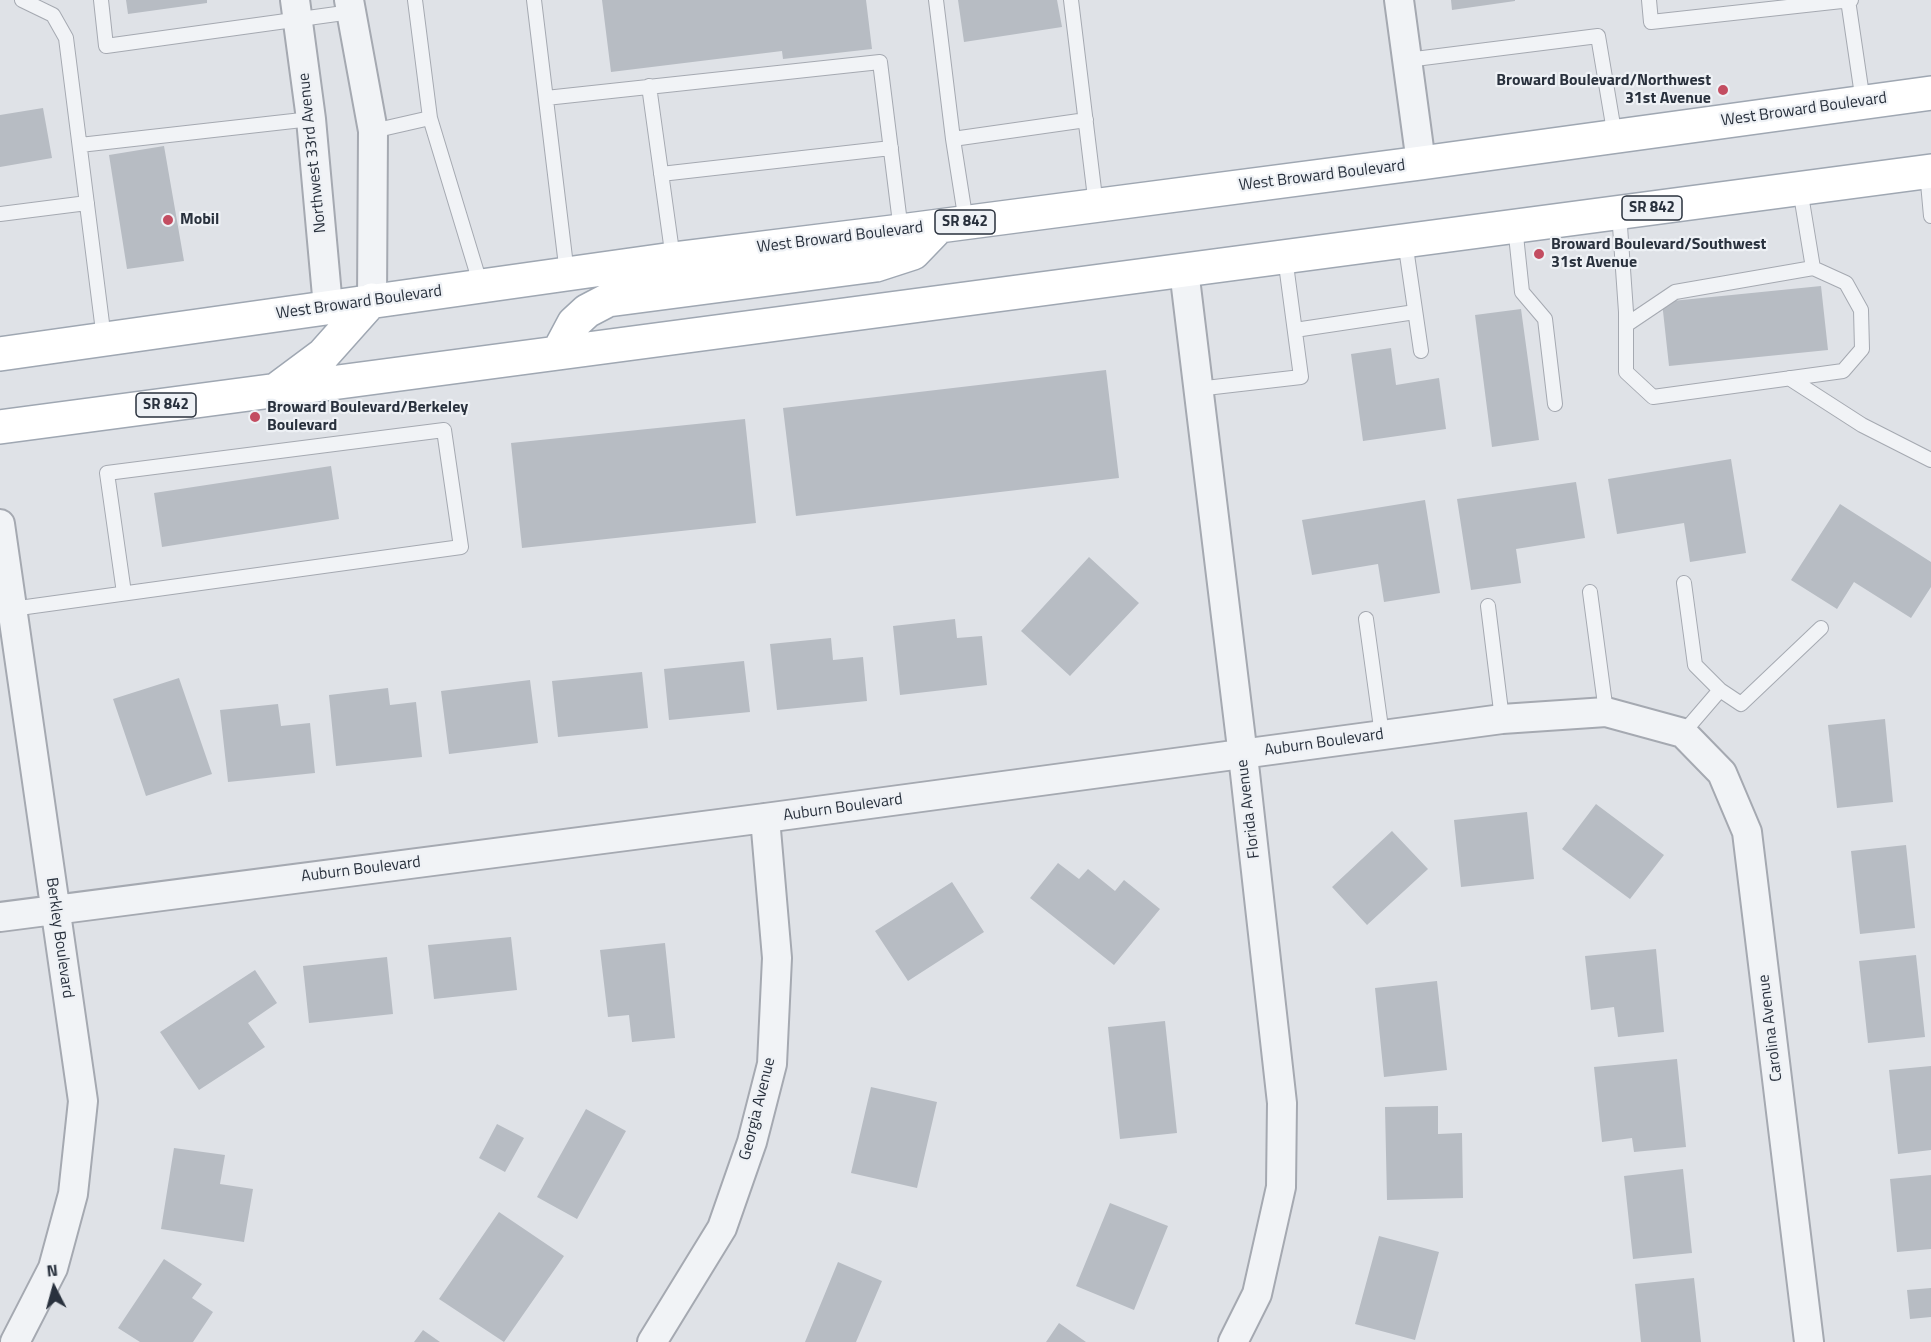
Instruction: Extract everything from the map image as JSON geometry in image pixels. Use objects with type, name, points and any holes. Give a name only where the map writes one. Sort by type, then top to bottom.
[{"type":"main road","name":"West Broward Boulevard","points":[[0,354],[673,259],[1421,164],[1931,93]]},
{"type":"main road","name":"SR 842","points":[[0,427],[1929,172]]},
{"type":"main road","points":[[558,353],[574,323],[587,310],[608,300],[876,265],[913,253],[953,224]]},
{"type":"main road","points":[[274,391],[323,355],[372,300]]},
{"type":"street","points":[[1399,0],[1421,164]]},
{"type":"street","points":[[350,6],[373,131],[372,300]]},
{"type":"street","name":"Northwest 33rd Avenue","points":[[297,9],[311,119],[328,307]]},
{"type":"street","name":"Florida Avenue","points":[[1184,270],[1282,1103],[1281,1187],[1257,1294],[1233,1342]]},
{"type":"street","name":"Berkley Boulevard","points":[[0,524],[83,1101],[73,1194],[53,1268],[15,1342]]},
{"type":"street","name":"Auburn Boulevard","points":[[0,916],[1242,756],[1502,719],[1606,712],[1683,733]]},
{"type":"street","name":"Carolina Avenue","points":[[1683,733],[1722,773],[1747,832],[1809,1342]]},
{"type":"street","name":"Georgia Avenue","points":[[652,1342],[722,1228],[752,1142],[772,1065],[777,958],[765,818]]},
{"type":"lane","points":[[22,0],[53,15],[66,38],[104,339]]},
{"type":"lane","points":[[101,0],[106,46],[297,9],[350,6]]},
{"type":"lane","points":[[415,0],[430,118],[481,286]]},
{"type":"lane","points":[[534,0],[567,274]]},
{"type":"lane","points":[[936,0],[952,139],[953,224]]},
{"type":"lane","points":[[1071,0],[1096,206]]},
{"type":"lane","points":[[1649,0],[1652,22],[1849,0],[1863,102]]},
{"type":"lane","points":[[1407,60],[1598,36],[1615,137]]},
{"type":"lane","points":[[546,98],[880,62],[901,231]]},
{"type":"lane","points":[[649,86],[673,259]]},
{"type":"lane","points":[[373,131],[430,118]]},
{"type":"lane","points":[[80,145],[311,119]]},
{"type":"lane","points":[[952,139],[1086,120]]},
{"type":"lane","points":[[661,174],[891,148]]},
{"type":"lane","points":[[1929,172],[1931,216]]},
{"type":"lane","points":[[1800,189],[1813,268]]},
{"type":"lane","points":[[0,214],[87,203]]},
{"type":"lane","points":[[1619,212],[1626,325],[1626,372],[1653,398],[1843,371],[1862,350],[1861,310],[1846,283],[1813,268],[1675,292],[1626,325]]},
{"type":"lane","points":[[1515,226],[1522,292],[1545,319],[1555,404]]},
{"type":"lane","points":[[1405,241],[1420,351]]},
{"type":"lane","points":[[1197,389],[1301,377],[1285,257]]},
{"type":"lane","points":[[1295,330],[1415,312]]},
{"type":"lane","points":[[1790,378],[1862,425],[1931,460]]},
{"type":"lane","points":[[12,609],[461,547],[444,430],[107,473],[124,593]]},
{"type":"lane","points":[[1684,583],[1695,665],[1720,690],[1741,704],[1821,628]]},
{"type":"lane","points":[[1590,591],[1606,712]]},
{"type":"lane","points":[[1488,606],[1502,719]]},
{"type":"lane","points":[[1366,619],[1382,735]]},
{"type":"lane","points":[[1683,733],[1720,690]]},
{"type":"building","points":[[126,0],[207,0],[207,3],[128,14]]},
{"type":"building","points":[[602,0],[866,0],[872,49],[783,59],[782,51],[611,72]]},
{"type":"building","points":[[958,0],[1057,0],[1062,27],[964,42]]},
{"type":"building","points":[[1451,0],[1515,0],[1515,1],[1452,10]]},
{"type":"building","points":[[43,108],[52,158],[0,167],[0,115]]},
{"type":"building","points":[[164,146],[184,261],[127,269],[109,155]]},
{"type":"building","points":[[1821,286],[1828,350],[1669,366],[1662,302]]},
{"type":"building","points":[[1521,309],[1539,440],[1492,447],[1475,315]]},
{"type":"building","points":[[1391,348],[1396,385],[1439,378],[1446,429],[1363,441],[1351,354]]},
{"type":"building","points":[[1106,370],[1119,478],[796,516],[783,408]]},
{"type":"building","points":[[745,419],[756,523],[522,548],[511,443]]},
{"type":"building","points":[[1731,459],[1746,553],[1690,562],[1684,523],[1617,534],[1608,479]]},
{"type":"building","points":[[331,466],[339,519],[162,547],[154,493]]},
{"type":"building","points":[[1576,482],[1585,538],[1516,549],[1521,583],[1471,590],[1457,499]]},
{"type":"building","points":[[1425,500],[1440,593],[1384,602],[1378,564],[1312,575],[1302,520]]},
{"type":"building","points":[[1840,504],[1931,562],[1931,587],[1911,618],[1854,582],[1837,609],[1791,580]]},
{"type":"building","points":[[1089,557],[1139,603],[1070,676],[1021,631]]},
{"type":"building","points":[[955,619],[957,638],[982,636],[987,685],[900,695],[893,626]]},
{"type":"building","points":[[831,638],[833,660],[863,657],[867,701],[777,710],[770,644]]},
{"type":"building","points":[[744,661],[750,712],[669,720],[664,669]]},
{"type":"building","points":[[642,672],[648,728],[558,737],[552,681]]},
{"type":"building","points":[[179,678],[212,774],[146,796],[113,699]]},
{"type":"building","points":[[530,680],[538,743],[449,754],[441,691]]},
{"type":"building","points":[[388,688],[390,705],[416,702],[422,757],[336,766],[329,695]]},
{"type":"building","points":[[278,704],[281,726],[310,723],[315,773],[228,782],[220,710]]},
{"type":"building","points":[[1885,719],[1893,802],[1837,808],[1828,725]]},
{"type":"building","points":[[1596,804],[1664,855],[1630,899],[1562,849]]},
{"type":"building","points":[[1527,812],[1534,879],[1461,887],[1454,820]]},
{"type":"building","points":[[1392,831],[1428,869],[1367,925],[1332,887]]},
{"type":"building","points":[[1906,845],[1915,928],[1860,934],[1851,851]]},
{"type":"building","points":[[1058,863],[1079,879],[1088,869],[1115,891],[1124,880],[1160,909],[1114,965],[1030,898]]},
{"type":"building","points":[[952,882],[984,932],[908,981],[875,931]]},
{"type":"building","points":[[511,937],[517,990],[434,999],[428,945]]},
{"type":"building","points":[[665,943],[675,1038],[632,1042],[629,1015],[608,1017],[600,950]]},
{"type":"building","points":[[1656,949],[1664,1032],[1618,1037],[1614,1007],[1591,1010],[1585,956]]},
{"type":"building","points":[[1916,955],[1925,1037],[1868,1043],[1859,961]]},
{"type":"building","points":[[387,957],[393,1014],[309,1023],[303,966]]},
{"type":"building","points":[[255,970],[277,1003],[248,1023],[265,1047],[199,1090],[160,1032]]},
{"type":"building","points":[[1437,981],[1447,1070],[1384,1077],[1375,988]]},
{"type":"building","points":[[1165,1021],[1177,1133],[1120,1139],[1108,1027]]},
{"type":"building","points":[[1677,1059],[1686,1147],[1634,1152],[1632,1138],[1602,1142],[1594,1067]]},
{"type":"building","points":[[1931,1066],[1931,1150],[1898,1154],[1889,1070]]},
{"type":"building","points":[[871,1087],[937,1102],[917,1188],[851,1173]]},
{"type":"building","points":[[1438,1106],[1438,1134],[1462,1133],[1463,1198],[1387,1200],[1385,1107]]},
{"type":"building","points":[[586,1109],[626,1131],[577,1219],[537,1197]]},
{"type":"building","points":[[497,1124],[524,1138],[505,1172],[479,1158]]},
{"type":"building","points":[[174,1148],[225,1155],[220,1184],[253,1189],[244,1242],[161,1229]]},
{"type":"building","points":[[1683,1169],[1692,1253],[1633,1259],[1624,1176]]},
{"type":"building","points":[[1931,1175],[1931,1249],[1897,1252],[1890,1179]]},
{"type":"building","points":[[1110,1203],[1168,1226],[1134,1310],[1076,1286]]},
{"type":"building","points":[[499,1212],[564,1256],[504,1342],[439,1299]]},
{"type":"building","points":[[1379,1236],[1439,1252],[1415,1340],[1355,1324]]},
{"type":"building","points":[[164,1259],[202,1284],[192,1298],[213,1312],[193,1342],[140,1342],[118,1328]]},
{"type":"building","points":[[838,1262],[882,1281],[856,1342],[805,1342]]},
{"type":"building","points":[[1694,1278],[1701,1342],[1641,1342],[1635,1284]]},
{"type":"building","points":[[1931,1288],[1931,1317],[1910,1319],[1907,1290]]},
{"type":"building","points":[[1059,1323],[1086,1342],[1046,1342]]},
{"type":"building","points":[[423,1330],[440,1342],[414,1342]]},
{"type":"place","name":"Broward Boulevard/Northwest 31st Avenue","points":[[1723,90]]},
{"type":"place","name":"Mobil","points":[[168,220]]},
{"type":"place","name":"Broward Boulevard/Southwest 31st Avenue","points":[[1539,254]]},
{"type":"place","name":"Broward Boulevard/Berkeley Boulevard","points":[[255,417]]}]
